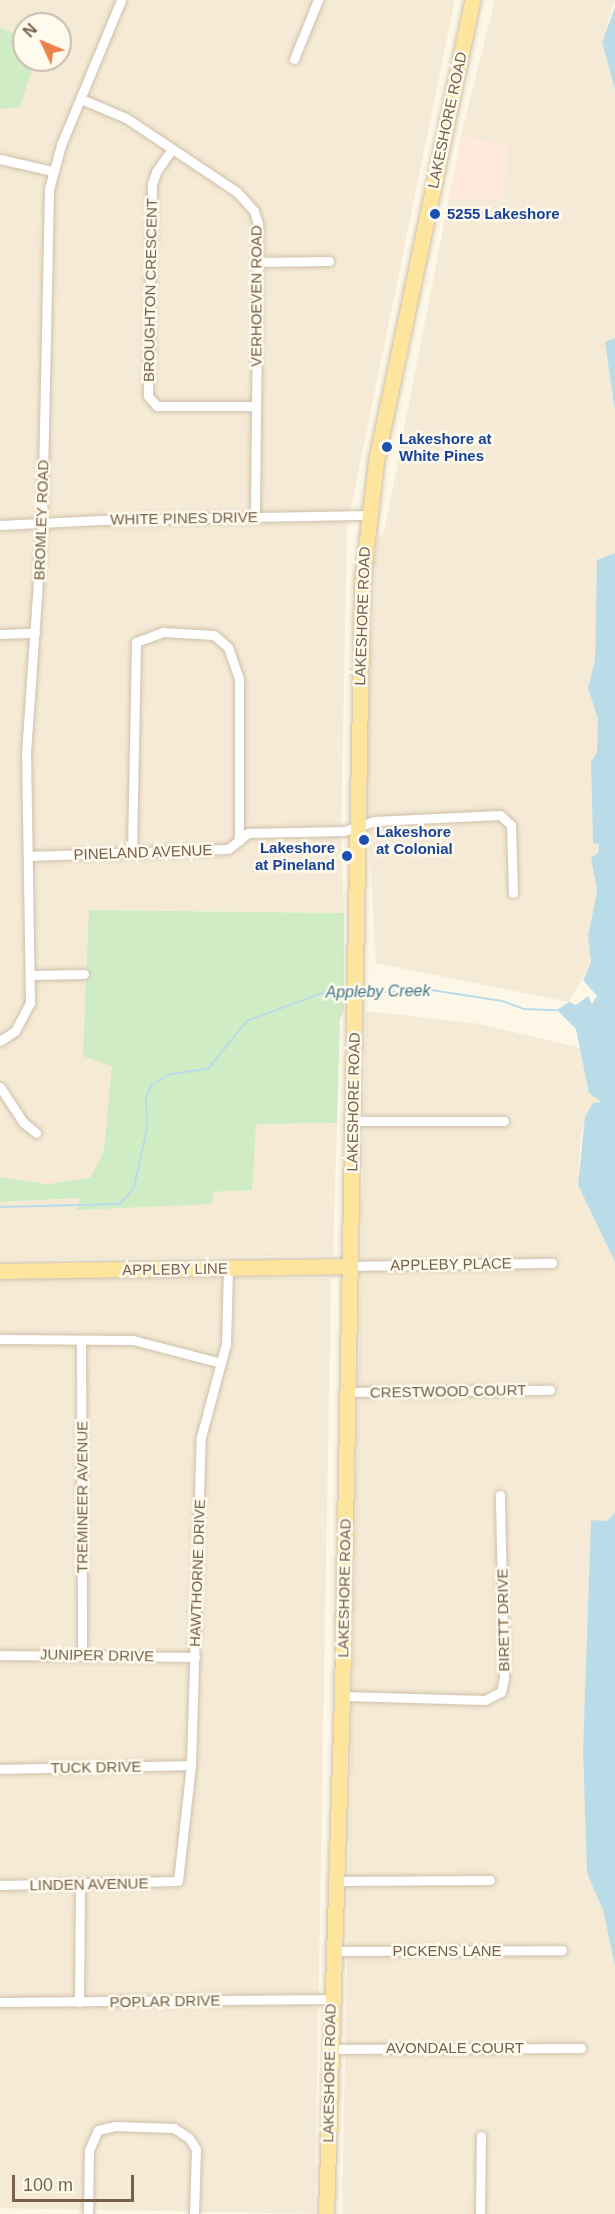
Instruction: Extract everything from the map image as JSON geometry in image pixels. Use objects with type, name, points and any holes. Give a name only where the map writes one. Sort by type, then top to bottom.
[{"type":"main road","name":"LAKESHORE ROAD","points":[[327,2214],[330,1999],[342,1696],[346,1392],[359,826],[361,591],[368,515],[472,0]]},
{"type":"main road","name":"APPLEBY LINE","points":[[0,1270],[350,1266]]},
{"type":"street","name":"BROMLEY ROAD","points":[[0,1041],[15,1031],[30,1003],[26,753],[42,525],[46,263],[52,171],[121,0]]},
{"type":"street","points":[[294,59],[318,0]]},
{"type":"street","name":"VERHOEVEN ROAD","points":[[81,99],[126,118],[248,201],[257,217],[255,517]]},
{"type":"street","name":"BROUGHTON CRESCENT","points":[[172,149],[152,184],[148,396],[157,406],[255,405]]},
{"type":"street","points":[[0,159],[52,171]]},
{"type":"street","points":[[257,262],[329,261]]},
{"type":"street","name":"WHITE PINES DRIVE","points":[[0,525],[42,525],[101,520],[368,515]]},
{"type":"street","points":[[132,851],[136,642],[163,632],[214,635],[228,647],[239,679],[239,841]]},
{"type":"street","points":[[0,634],[35,633]]},
{"type":"street","name":"PINELAND AVENUE","points":[[29,856],[228,849],[248,833],[344,831],[374,821],[500,814],[511,825],[513,893]]},
{"type":"street","points":[[31,975],[84,974]]},
{"type":"street","points":[[0,1087],[23,1122],[36,1133]]},
{"type":"street","points":[[353,1121],[504,1121]]},
{"type":"street","name":"APPLEBY PLACE","points":[[350,1266],[552,1263]]},
{"type":"street","name":"HAWTHORNE DRIVE","points":[[178,1881],[191,1765],[201,1437],[227,1334],[228,1268]]},
{"type":"street","points":[[0,1339],[133,1340],[221,1363]]},
{"type":"street","name":"TREMINEER AVENUE","points":[[81,1341],[82,1654]]},
{"type":"street","name":"CRESTWOOD COURT","points":[[346,1392],[550,1390]]},
{"type":"street","name":"BIRETT DRIVE","points":[[342,1696],[485,1700],[501,1692],[504,1678],[500,1495]]},
{"type":"street","name":"JUNIPER DRIVE","points":[[0,1655],[82,1654],[195,1657]]},
{"type":"street","name":"TUCK DRIVE","points":[[0,1769],[191,1765]]},
{"type":"street","points":[[336,1881],[490,1880]]},
{"type":"street","name":"LINDEN AVENUE","points":[[0,1885],[80,1886],[178,1881]]},
{"type":"street","points":[[79,2002],[80,1886]]},
{"type":"street","name":"PICKENS LANE","points":[[332,1951],[562,1950]]},
{"type":"street","name":"POPLAR DRIVE","points":[[0,2002],[330,1999]]},
{"type":"street","name":"AVONDALE COURT","points":[[330,2049],[581,2048]]},
{"type":"street","points":[[88,2214],[90,2150],[98,2130],[115,2126],[174,2128],[189,2138],[196,2149],[194,2214]]},
{"type":"street","points":[[480,2214],[481,2136]]},
{"type":"shaded area","points":[[0,0],[455,0],[347,527],[341,838],[344,913],[89,910],[137,1075],[114,1175],[47,1184],[0,1177]]},
{"type":"shaded area","points":[[495,0],[615,0],[602,42],[615,90],[615,338],[605,343],[615,412],[615,553],[597,560],[595,660],[588,688],[599,719],[597,752],[591,762],[593,843],[599,844],[598,853],[591,858],[597,891],[588,937],[591,962],[569,1002],[376,963],[367,809],[372,569],[378,537],[384,532],[449,199],[502,200],[509,147],[461,135]]},
{"type":"shaded area","points":[[461,135],[509,147],[502,200],[449,199]]},
{"type":"shaded area","points":[[366,1011],[480,1024],[581,1048],[587,1077],[603,1103],[581,1131],[578,1185],[615,1262],[615,1512],[607,1521],[591,1521],[583,1750],[587,1873],[603,1910],[615,1966],[615,2214],[342,2214]]},
{"type":"shaded area","points":[[337,1123],[333,1255],[0,1260],[0,1202],[251,1190],[256,1124]]},
{"type":"shaded area","points":[[0,1273],[331,1279],[315,2214],[0,2208]]},
{"type":"green space","points":[[0,28],[12,32],[12,72],[31,72],[20,107],[0,109]]},
{"type":"green space","points":[[89,910],[344,913],[344,1010],[340,1019],[337,1123],[256,1124],[252,1190],[213,1192],[212,1204],[76,1210],[81,1198],[0,1202],[0,1177],[47,1184],[90,1178],[104,1151],[112,1066],[83,1056]]},
{"type":"water","points":[[615,7],[615,90],[602,42]]},
{"type":"water","points":[[615,338],[615,412],[605,342]]},
{"type":"water","points":[[615,553],[615,1262],[578,1185],[585,1117],[593,1103],[602,1102],[589,1093],[576,1029],[557,1010],[569,1002],[576,1005],[588,996],[592,1004],[597,996],[583,980],[591,962],[588,937],[597,891],[591,858],[598,853],[599,844],[593,843],[591,762],[597,752],[598,719],[588,688],[595,660],[597,560]]},
{"type":"water","points":[[615,1512],[615,1966],[603,1910],[587,1873],[583,1750],[591,1520],[607,1521]]},
{"type":"waterway","name":"Appleby Creek","points":[[0,1207],[120,1204],[134,1188],[147,1128],[146,1099],[151,1085],[171,1074],[208,1069],[247,1021],[330,990],[349,992]]},
{"type":"waterway","name":"Appleby Creek","points":[[361,993],[431,990],[502,1001],[524,1009],[557,1010]]},
{"type":"place","name":"5255 Lakeshore","points":[[435,214]]},
{"type":"place","name":"Lakeshore at White Pines","points":[[387,447]]},
{"type":"place","name":"Lakeshore at Colonial","points":[[364,840]]},
{"type":"place","name":"Lakeshore at Pineland","points":[[347,856]]}]
